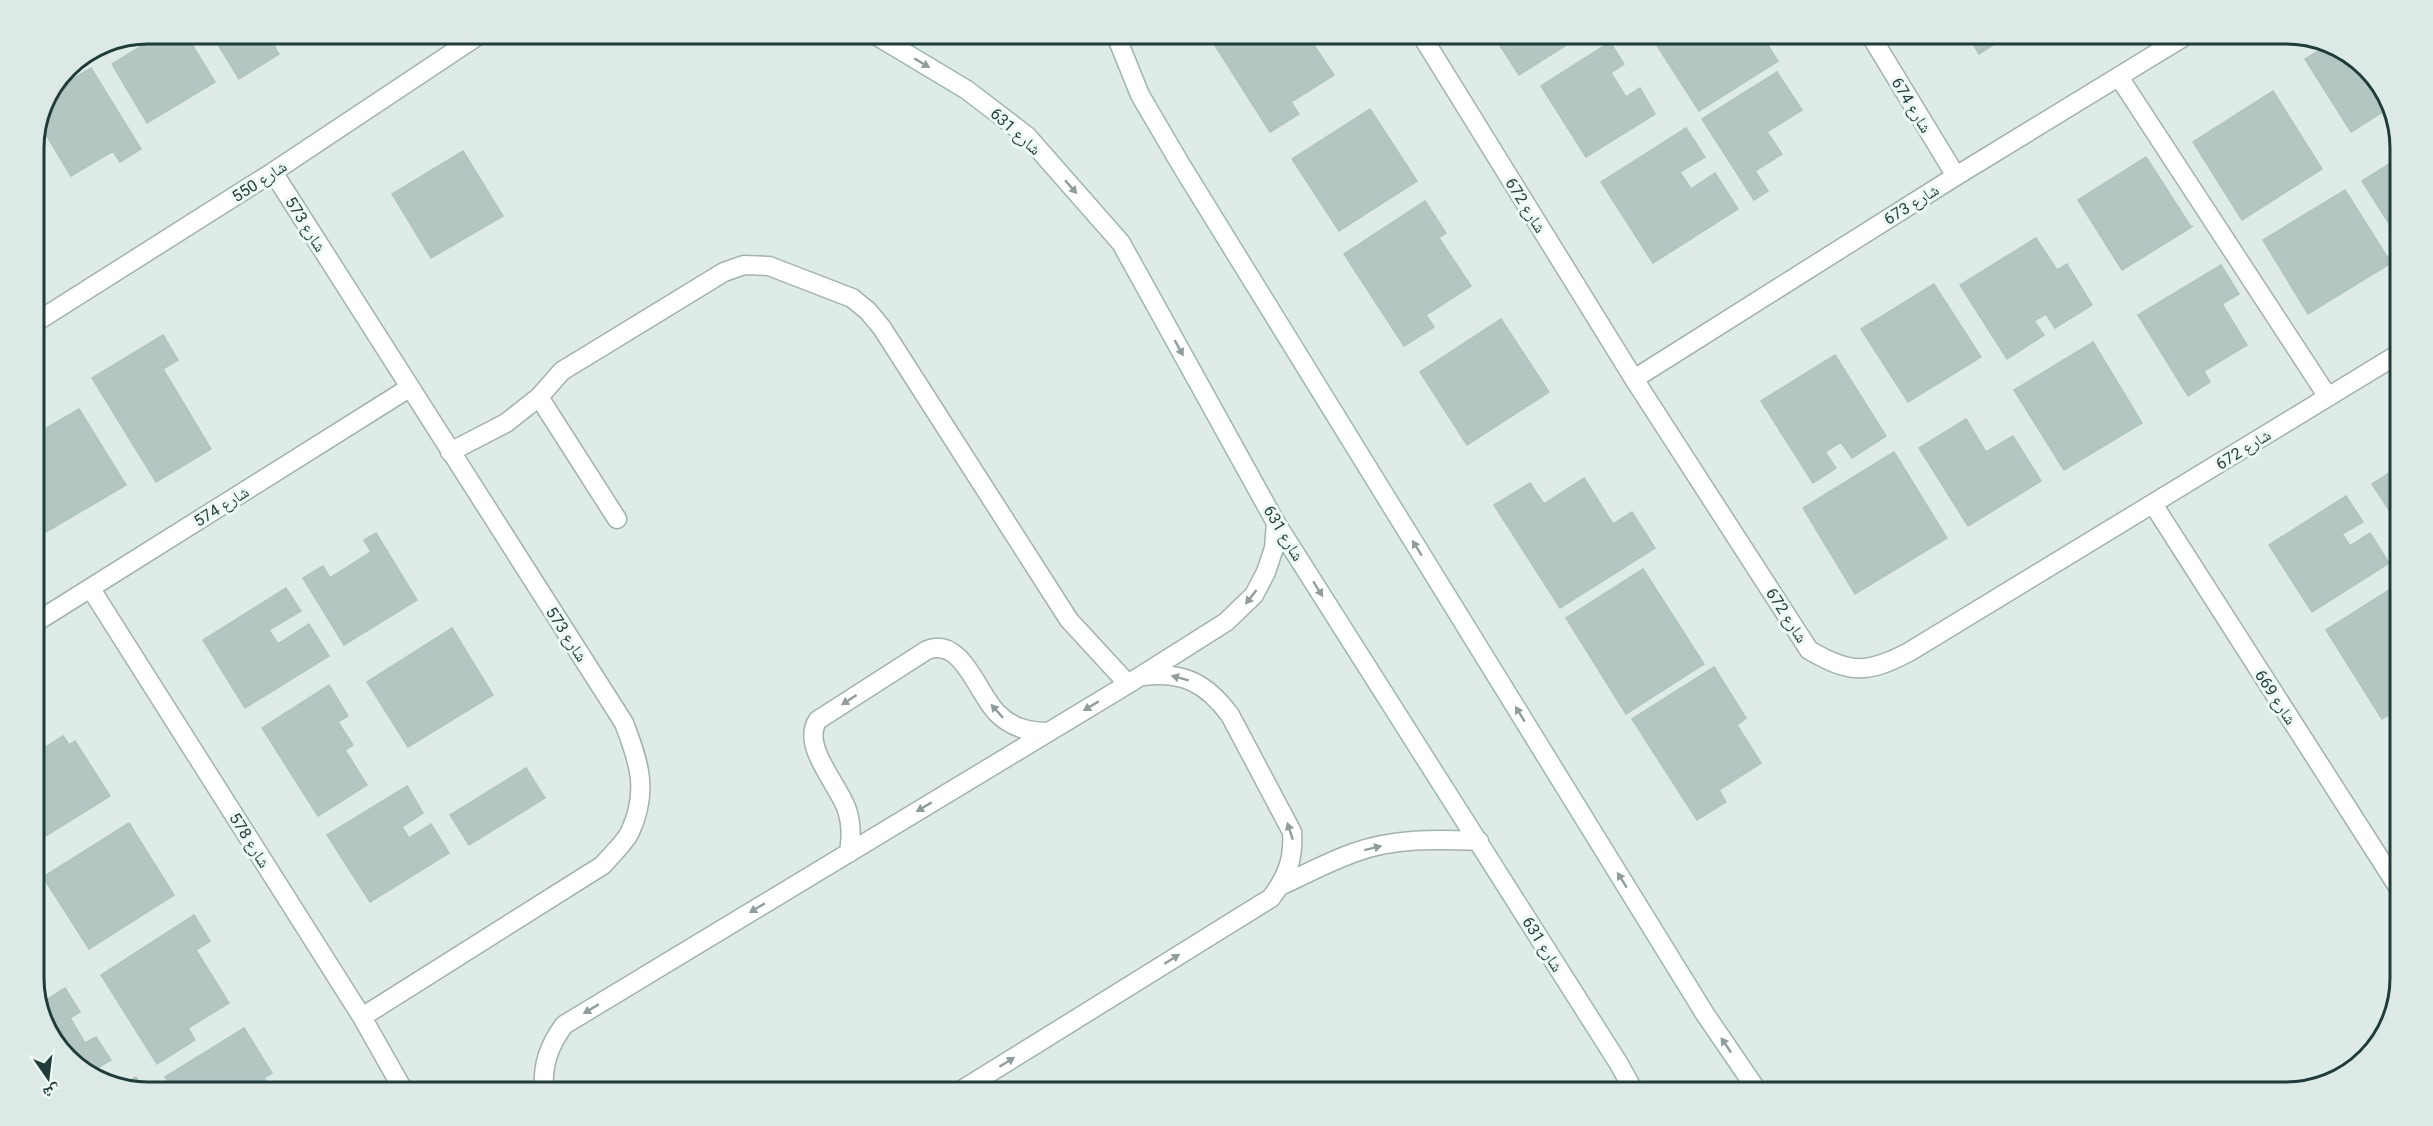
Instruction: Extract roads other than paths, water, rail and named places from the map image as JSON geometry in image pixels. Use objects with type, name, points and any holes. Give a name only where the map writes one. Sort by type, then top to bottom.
[{"type":"street","name":"شارع 550","points":[[44,317],[273,172],[465,44]]},
{"type":"street","name":"شارع 631","points":[[890,44],[967,90],[1027,136],[1121,243],[1276,523],[1479,841],[1629,1082]]},
{"type":"street","points":[[1120,44],[1140,94],[1181,165],[1705,1014],[1751,1082]]},
{"type":"street","name":"شارع 672","points":[[1427,44],[1634,378],[1809,650],[1835,664],[1860,669],[1885,665],[2389,360]]},
{"type":"street","name":"شارع 674","points":[[1876,44],[1956,176]]},
{"type":"street","name":"شارع 673","points":[[1634,378],[1956,176],[2172,44]]},
{"type":"street","points":[[2119,77],[2328,397]]},
{"type":"street","name":"شارع 573","points":[[273,172],[624,723],[639,761],[640,801],[629,834],[603,865],[362,1017]]},
{"type":"street","points":[[450,452],[506,423],[539,397],[562,371],[724,272],[744,265],[769,267],[852,298],[868,310],[882,328],[1069,620],[1135,680]]},
{"type":"street","name":"شارع 574","points":[[44,617],[409,388]]},
{"type":"street","points":[[539,397],[617,519]]},
{"type":"street","name":"شارع 669","points":[[2153,504],[2390,874]]},
{"type":"street","points":[[543,1082],[546,1057],[553,1040],[564,1025],[1135,680],[1226,622],[1254,595],[1266,572],[1274,548],[1276,523]]},
{"type":"street","name":"شارع 578","points":[[91,589],[362,1017],[399,1082]]},
{"type":"street","points":[[849,853],[850,824],[847,809],[812,741],[814,726],[818,720],[927,650],[944,647],[958,656],[996,712],[1007,721],[1020,729],[1049,732]]},
{"type":"street","points":[[975,1082],[1271,898],[1290,867],[1294,850],[1292,832],[1230,715],[1218,699],[1202,686],[1184,677],[1162,673],[1135,680]]},
{"type":"street","points":[[1280,886],[1355,852],[1385,845],[1416,840],[1479,841]]}]
